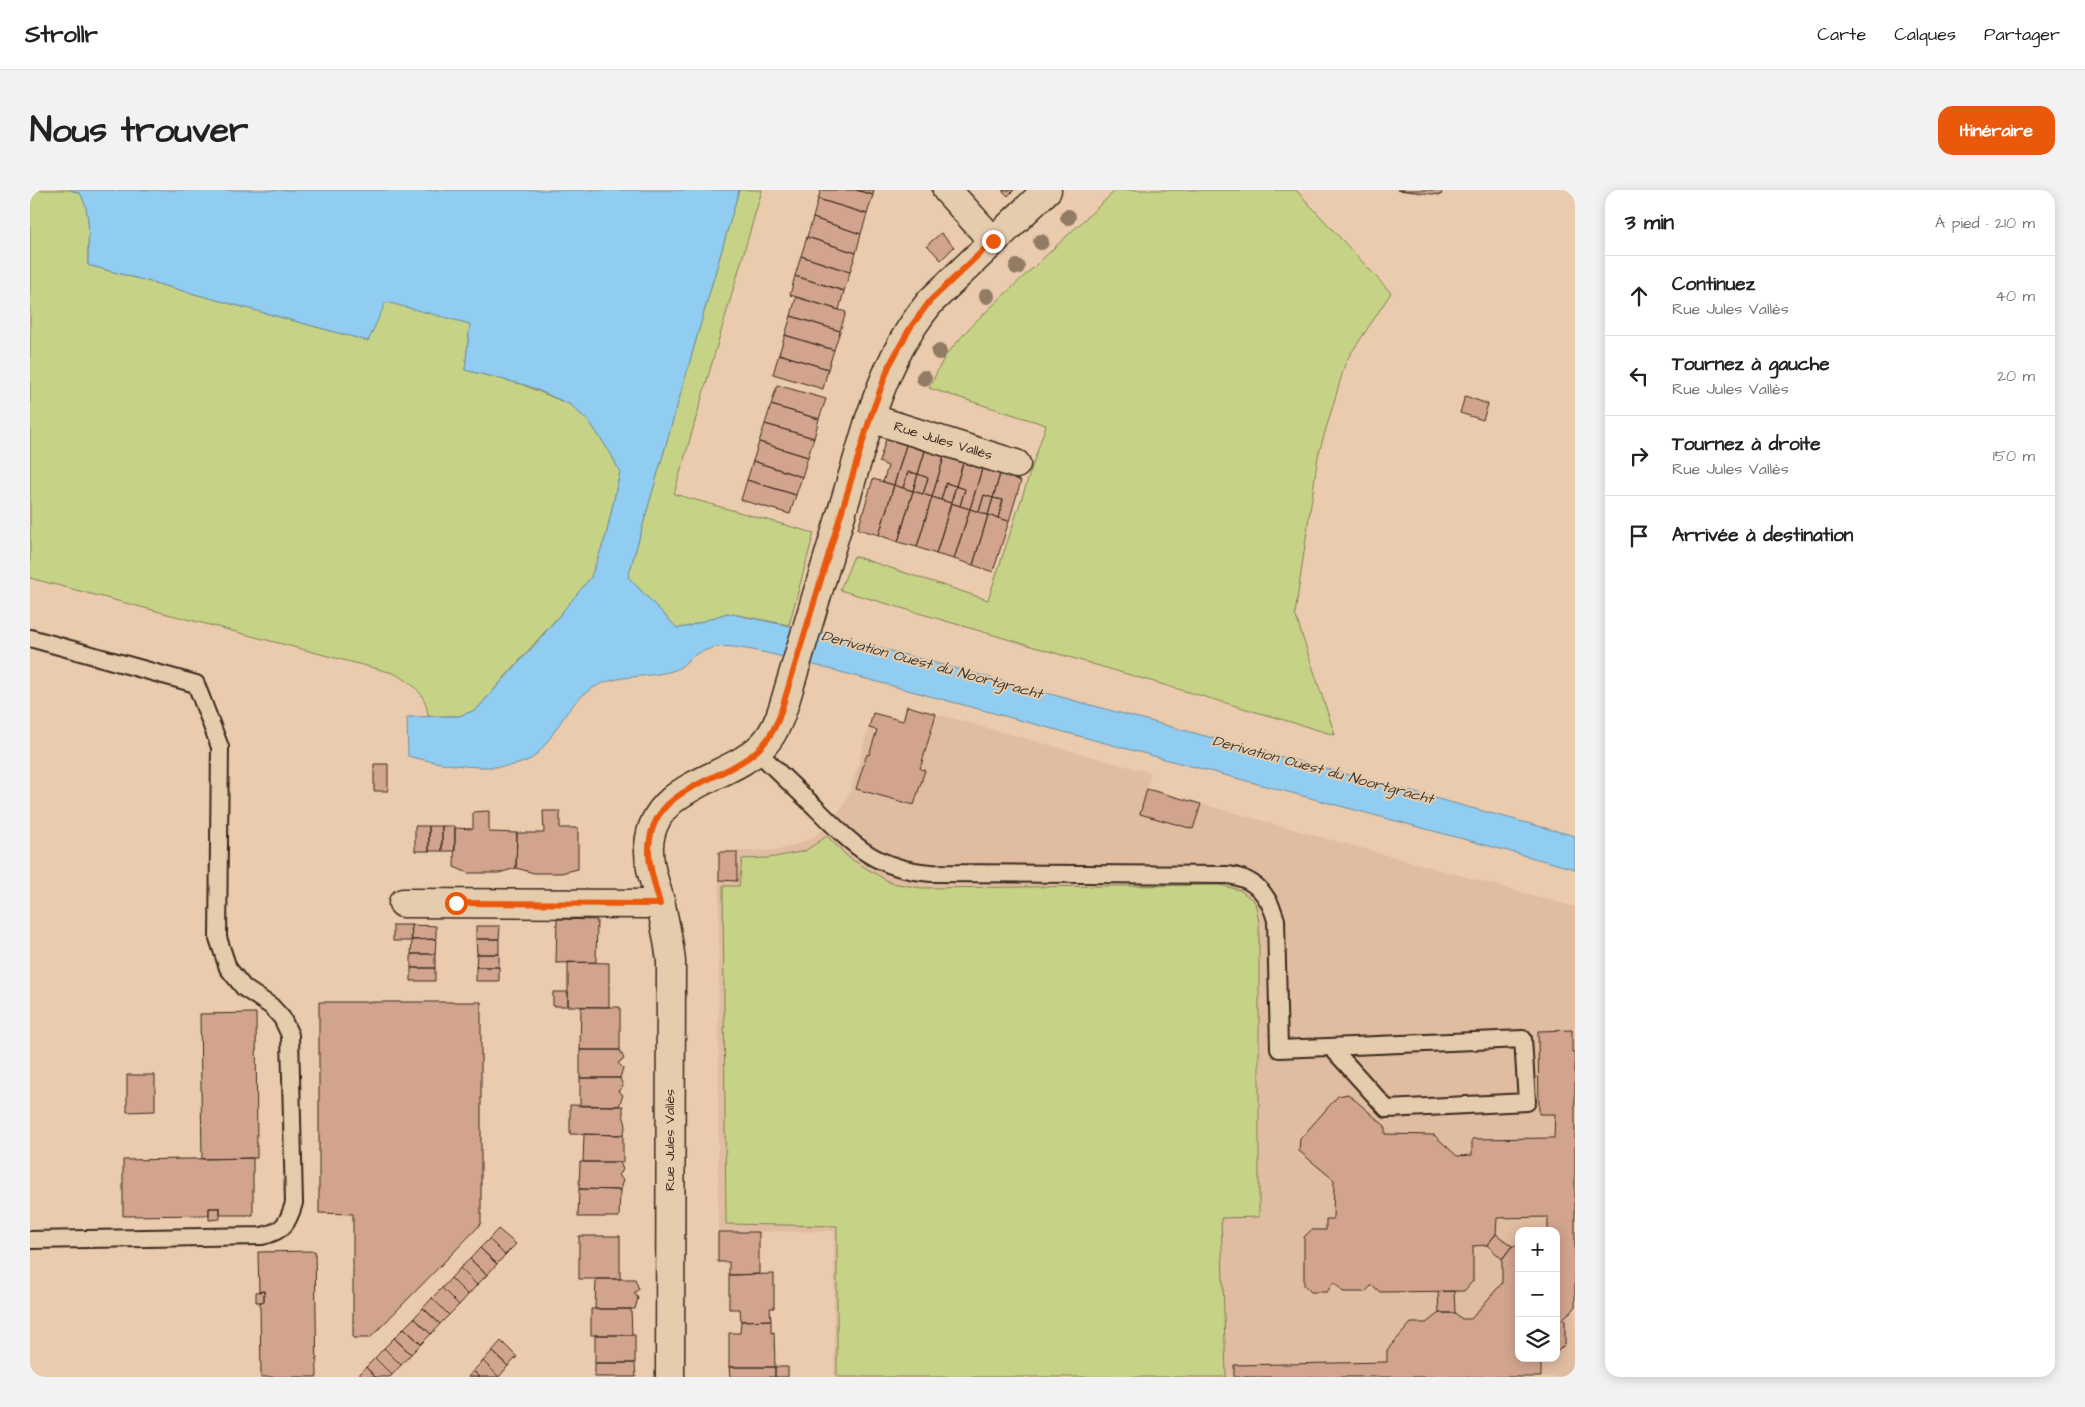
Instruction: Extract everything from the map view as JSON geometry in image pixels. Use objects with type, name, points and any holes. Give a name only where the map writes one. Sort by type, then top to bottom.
[{"type":"street","points":[[947,190],[993,241]]},
{"type":"street","name":"Rue Jules Vallès","points":[[670,1377],[670,962],[660,904],[651,870],[649,850],[652,833],[662,813],[685,790],[743,761],[757,751],[775,728],[792,678],[870,418],[889,366],[910,328],[930,301],[1047,190]]},
{"type":"street","name":"Rue Jules Vallès","points":[[870,418],[1016,464]]},
{"type":"street","points":[[403,903],[660,904]]},
{"type":"lane","points":[[30,638],[196,684],[220,747],[218,938],[228,968],[244,988],[271,1006],[282,1018],[290,1035],[294,1202],[288,1221],[275,1233],[262,1236],[30,1240]]},
{"type":"lane","points":[[757,751],[851,843],[873,858],[906,870],[932,873],[1228,874],[1243,878],[1265,894],[1270,901],[1276,920],[1279,1049],[1523,1039],[1527,1102],[1388,1109],[1331,1047]]},
{"type":"shaded area","points":[[907,706],[1151,773],[1147,789],[1575,907],[1575,1377],[834,1377],[834,1231],[718,1232],[719,852],[779,850],[811,839],[823,829],[842,808],[851,789],[873,713],[902,721]]},
{"type":"green space","points":[[30,190],[70,190],[80,193],[87,210],[88,219],[88,265],[368,341],[385,301],[470,324],[465,370],[521,384],[571,405],[591,424],[611,454],[620,472],[606,536],[591,577],[476,710],[459,716],[428,716],[427,708],[417,690],[407,681],[393,673],[30,578]]},
{"type":"green space","points":[[739,190],[762,190],[674,494],[814,533],[789,625],[727,613],[686,627],[677,628],[628,577]]},
{"type":"green space","points":[[1116,190],[1296,190],[1391,293],[1346,361],[1318,456],[1295,614],[1335,735],[840,590],[854,556],[988,600],[1046,425],[929,388],[945,356],[972,325]]},
{"type":"green space","points":[[827,836],[849,858],[891,883],[922,888],[1219,885],[1240,890],[1255,902],[1259,922],[1259,1217],[1221,1218],[1226,1377],[837,1377],[837,1226],[726,1224],[723,886],[739,886],[742,859],[769,858],[805,851]]},
{"type":"water","name":"Derivation Ouest du Noortgracht","points":[[70,190],[739,190],[628,577],[677,628],[686,627],[727,613],[828,634],[1575,836],[1575,869],[818,666],[767,653],[727,646],[702,652],[676,670],[608,681],[598,685],[588,691],[573,705],[543,747],[536,755],[525,762],[511,766],[474,767],[408,756],[407,717],[459,716],[476,710],[540,639],[591,577],[606,536],[620,472],[611,454],[591,424],[571,405],[529,386],[465,370],[470,324],[386,302],[368,341],[88,265],[88,219],[84,201],[80,193]]},
{"type":"building","points":[[821,190],[856,190],[873,195],[867,214],[818,199]]},
{"type":"building","points":[[856,190],[874,190],[873,195]]},
{"type":"building","points":[[1002,190],[1014,190],[1008,196]]},
{"type":"building","points":[[1397,190],[1442,190],[1441,195]]},
{"type":"building","points":[[818,199],[867,214],[861,234],[813,218]]},
{"type":"building","points":[[813,218],[861,234],[856,253],[807,237]]},
{"type":"building","points":[[941,233],[954,247],[941,260],[927,245]]},
{"type":"building","points":[[807,237],[856,253],[850,272],[801,256]]},
{"type":"building","points":[[801,256],[850,272],[844,291],[795,276]]},
{"type":"building","points":[[795,276],[844,291],[839,310],[790,295]]},
{"type":"building","points":[[796,297],[846,312],[840,331],[791,316]]},
{"type":"building","points":[[791,316],[840,331],[834,350],[785,335]]},
{"type":"building","points":[[785,335],[834,350],[828,369],[779,354]]},
{"type":"building","points":[[779,354],[828,369],[823,389],[773,374]]},
{"type":"building","points":[[777,385],[826,399],[819,419],[771,405]]},
{"type":"building","points":[[1465,396],[1488,404],[1483,420],[1460,413]]},
{"type":"building","points":[[771,405],[819,419],[814,438],[765,424]]},
{"type":"building","points":[[765,424],[814,438],[808,457],[759,442]]},
{"type":"building","points":[[886,439],[906,445],[894,485],[883,482],[888,466],[879,462]]},
{"type":"building","points":[[759,442],[808,457],[802,477],[753,461]]},
{"type":"building","points":[[906,445],[925,451],[918,474],[908,472],[903,488],[894,485]]},
{"type":"building","points":[[925,451],[944,457],[932,497],[923,494],[928,478],[918,474]]},
{"type":"building","points":[[944,457],[963,463],[956,486],[946,483],[941,500],[932,497]]},
{"type":"building","points":[[753,461],[802,477],[796,495],[747,480]]},
{"type":"building","points":[[963,463],[982,469],[970,509],[960,506],[965,489],[956,486]]},
{"type":"building","points":[[982,469],[1000,474],[993,498],[984,495],[979,512],[970,509]]},
{"type":"building","points":[[908,472],[918,474],[913,491],[903,488]]},
{"type":"building","points":[[918,474],[928,478],[923,494],[913,491]]},
{"type":"building","points":[[1000,474],[1021,481],[1009,521],[998,518],[1003,500],[993,498]]},
{"type":"building","points":[[873,479],[894,485],[879,535],[858,529]]},
{"type":"building","points":[[747,480],[796,495],[790,514],[741,500]]},
{"type":"building","points":[[946,483],[956,486],[951,503],[941,500]]},
{"type":"building","points":[[894,485],[913,491],[898,542],[879,535]]},
{"type":"building","points":[[956,486],[965,489],[960,506],[951,503]]},
{"type":"building","points":[[913,491],[932,497],[917,547],[898,542]]},
{"type":"building","points":[[984,495],[993,498],[988,515],[979,512]]},
{"type":"building","points":[[932,497],[951,503],[936,554],[917,547]]},
{"type":"building","points":[[993,498],[1003,500],[998,518],[988,515]]},
{"type":"building","points":[[951,503],[970,509],[954,559],[936,554]]},
{"type":"building","points":[[970,509],[988,515],[973,565],[954,559]]},
{"type":"building","points":[[988,515],[1009,521],[993,572],[973,565]]},
{"type":"building","points":[[907,706],[936,714],[920,769],[925,770],[914,805],[856,789],[877,730],[869,728],[873,713],[903,721]]},
{"type":"building","points":[[374,764],[388,764],[388,791],[374,791]]},
{"type":"building","points":[[1147,789],[1201,804],[1193,829],[1140,814]]},
{"type":"building","points":[[489,811],[489,832],[517,833],[516,868],[499,873],[468,873],[454,867],[455,828],[473,829],[473,812]]},
{"type":"building","points":[[543,811],[560,811],[560,828],[578,828],[578,869],[561,873],[534,873],[516,868],[517,833],[544,833]]},
{"type":"building","points":[[415,826],[429,826],[429,851],[415,851]]},
{"type":"building","points":[[429,826],[442,826],[442,851],[429,851]]},
{"type":"building","points":[[442,826],[455,826],[455,851],[442,851]]},
{"type":"building","points":[[719,852],[737,852],[737,881],[719,880]]},
{"type":"building","points":[[557,919],[597,920],[596,962],[556,963]]},
{"type":"building","points":[[393,925],[412,925],[411,941],[393,941]]},
{"type":"building","points":[[411,925],[436,926],[436,939],[412,940]]},
{"type":"building","points":[[476,926],[500,926],[499,939],[476,939]]},
{"type":"building","points":[[436,939],[435,954],[411,954],[412,940]]},
{"type":"building","points":[[476,939],[499,939],[499,954],[477,954]]},
{"type":"building","points":[[411,954],[435,954],[435,968],[411,968]]},
{"type":"building","points":[[477,954],[499,954],[499,967],[476,967]]},
{"type":"building","points":[[568,962],[609,963],[609,1007],[568,1006]]},
{"type":"building","points":[[476,967],[499,967],[499,981],[476,981]]},
{"type":"building","points":[[411,968],[435,968],[435,981],[411,981]]},
{"type":"building","points":[[553,992],[568,992],[568,1006],[553,1006]]},
{"type":"building","points":[[319,1002],[481,1002],[481,1224],[370,1338],[353,1338],[353,1214],[319,1213]]},
{"type":"building","points":[[581,1007],[620,1007],[620,1050],[580,1050]]},
{"type":"building","points":[[256,1013],[257,1158],[202,1159],[200,1014]]},
{"type":"building","points":[[1572,1030],[1572,1052],[1575,1052],[1575,1308],[1562,1319],[1565,1321],[1565,1344],[1560,1349],[1560,1227],[1548,1227],[1548,1217],[1497,1218],[1496,1234],[1487,1245],[1473,1246],[1473,1281],[1464,1291],[1380,1292],[1372,1285],[1365,1292],[1343,1292],[1334,1282],[1327,1292],[1311,1292],[1304,1285],[1304,1237],[1311,1230],[1326,1230],[1326,1219],[1333,1219],[1334,1180],[1299,1151],[1300,1139],[1338,1096],[1348,1094],[1385,1126],[1385,1134],[1434,1135],[1457,1156],[1472,1155],[1472,1139],[1554,1138],[1555,1114],[1539,1114],[1538,1031]]},
{"type":"building","points":[[580,1050],[620,1050],[624,1059],[618,1063],[623,1068],[620,1078],[580,1078]]},
{"type":"building","points":[[127,1075],[155,1075],[155,1111],[127,1112]]},
{"type":"building","points":[[580,1078],[620,1078],[623,1086],[618,1091],[623,1095],[619,1106],[580,1106]]},
{"type":"building","points":[[570,1105],[623,1106],[626,1125],[623,1135],[570,1134]]},
{"type":"building","points":[[584,1134],[623,1135],[623,1162],[583,1162]]},
{"type":"building","points":[[253,1158],[253,1215],[220,1215],[220,1208],[209,1208],[209,1215],[123,1216],[123,1160]]},
{"type":"building","points":[[580,1162],[620,1162],[623,1170],[618,1175],[623,1180],[620,1190],[579,1189]]},
{"type":"building","points":[[579,1189],[620,1190],[619,1217],[578,1217]]},
{"type":"building","points":[[209,1208],[220,1208],[220,1219],[209,1220]]},
{"type":"building","points":[[498,1229],[516,1244],[505,1255],[489,1239]]},
{"type":"building","points":[[718,1232],[759,1232],[759,1274],[729,1275],[729,1262],[718,1262]]},
{"type":"building","points":[[1496,1234],[1512,1246],[1502,1259],[1487,1245]]},
{"type":"building","points":[[579,1236],[620,1236],[620,1279],[579,1279]]},
{"type":"building","points":[[489,1239],[505,1255],[497,1264],[480,1248]]},
{"type":"building","points":[[1512,1246],[1515,1246],[1515,1362],[1541,1362],[1541,1377],[1234,1377],[1234,1365],[1387,1362],[1387,1350],[1411,1323],[1426,1323],[1439,1313],[1455,1313],[1462,1319],[1471,1319],[1502,1283],[1502,1259]]},
{"type":"building","points":[[480,1248],[497,1264],[487,1275],[470,1259]]},
{"type":"building","points":[[315,1251],[317,1377],[261,1377],[260,1302],[264,1302],[264,1291],[259,1292],[258,1252]]},
{"type":"building","points":[[470,1259],[487,1275],[477,1285],[460,1268]]},
{"type":"building","points":[[460,1268],[477,1285],[468,1295],[451,1278]]},
{"type":"building","points":[[774,1274],[774,1308],[770,1308],[771,1320],[741,1321],[740,1309],[729,1309],[729,1275]]},
{"type":"building","points":[[451,1278],[468,1295],[459,1305],[442,1288]]},
{"type":"building","points":[[596,1279],[635,1279],[639,1289],[634,1293],[638,1298],[635,1309],[595,1309]]},
{"type":"building","points":[[442,1288],[459,1305],[449,1315],[432,1298]]},
{"type":"building","points":[[264,1291],[264,1302],[256,1302],[256,1292]]},
{"type":"building","points":[[1454,1291],[1455,1313],[1439,1313],[1438,1292]]},
{"type":"building","points":[[432,1298],[449,1315],[440,1324],[423,1308]]},
{"type":"building","points":[[423,1308],[440,1324],[431,1334],[414,1318]]},
{"type":"building","points":[[591,1309],[631,1309],[632,1335],[591,1335]]},
{"type":"building","points":[[414,1318],[431,1334],[421,1344],[404,1328]]},
{"type":"building","points":[[771,1320],[771,1333],[774,1332],[775,1367],[729,1367],[729,1333],[740,1333],[741,1321]]},
{"type":"building","points":[[404,1328],[421,1344],[411,1354],[394,1338]]},
{"type":"building","points":[[595,1335],[635,1335],[635,1363],[595,1363]]},
{"type":"building","points":[[394,1338],[411,1354],[401,1365],[384,1348]]},
{"type":"building","points":[[501,1341],[517,1357],[508,1366],[492,1351]]},
{"type":"building","points":[[384,1348],[401,1365],[392,1375],[375,1358]]},
{"type":"building","points":[[492,1351],[508,1366],[499,1377],[483,1361]]},
{"type":"building","points":[[375,1358],[392,1375],[390,1377],[375,1377],[366,1367]]},
{"type":"building","points":[[483,1361],[499,1377],[480,1377],[473,1371]]},
{"type":"building","points":[[595,1363],[635,1363],[636,1377],[595,1377]]},
{"type":"building","points":[[366,1367],[375,1377],[357,1377]]},
{"type":"building","points":[[729,1367],[775,1367],[775,1377],[730,1377]]},
{"type":"building","points":[[775,1367],[788,1367],[788,1377],[775,1377]]},
{"type":"building","points":[[473,1371],[480,1377],[468,1377]]},
{"type":"route","points":[[456,903],[660,904],[649,857],[649,844],[656,822],[668,805],[685,790],[750,757],[764,744],[775,728],[792,678],[870,418],[889,366],[898,347],[930,301],[993,241]]}]
